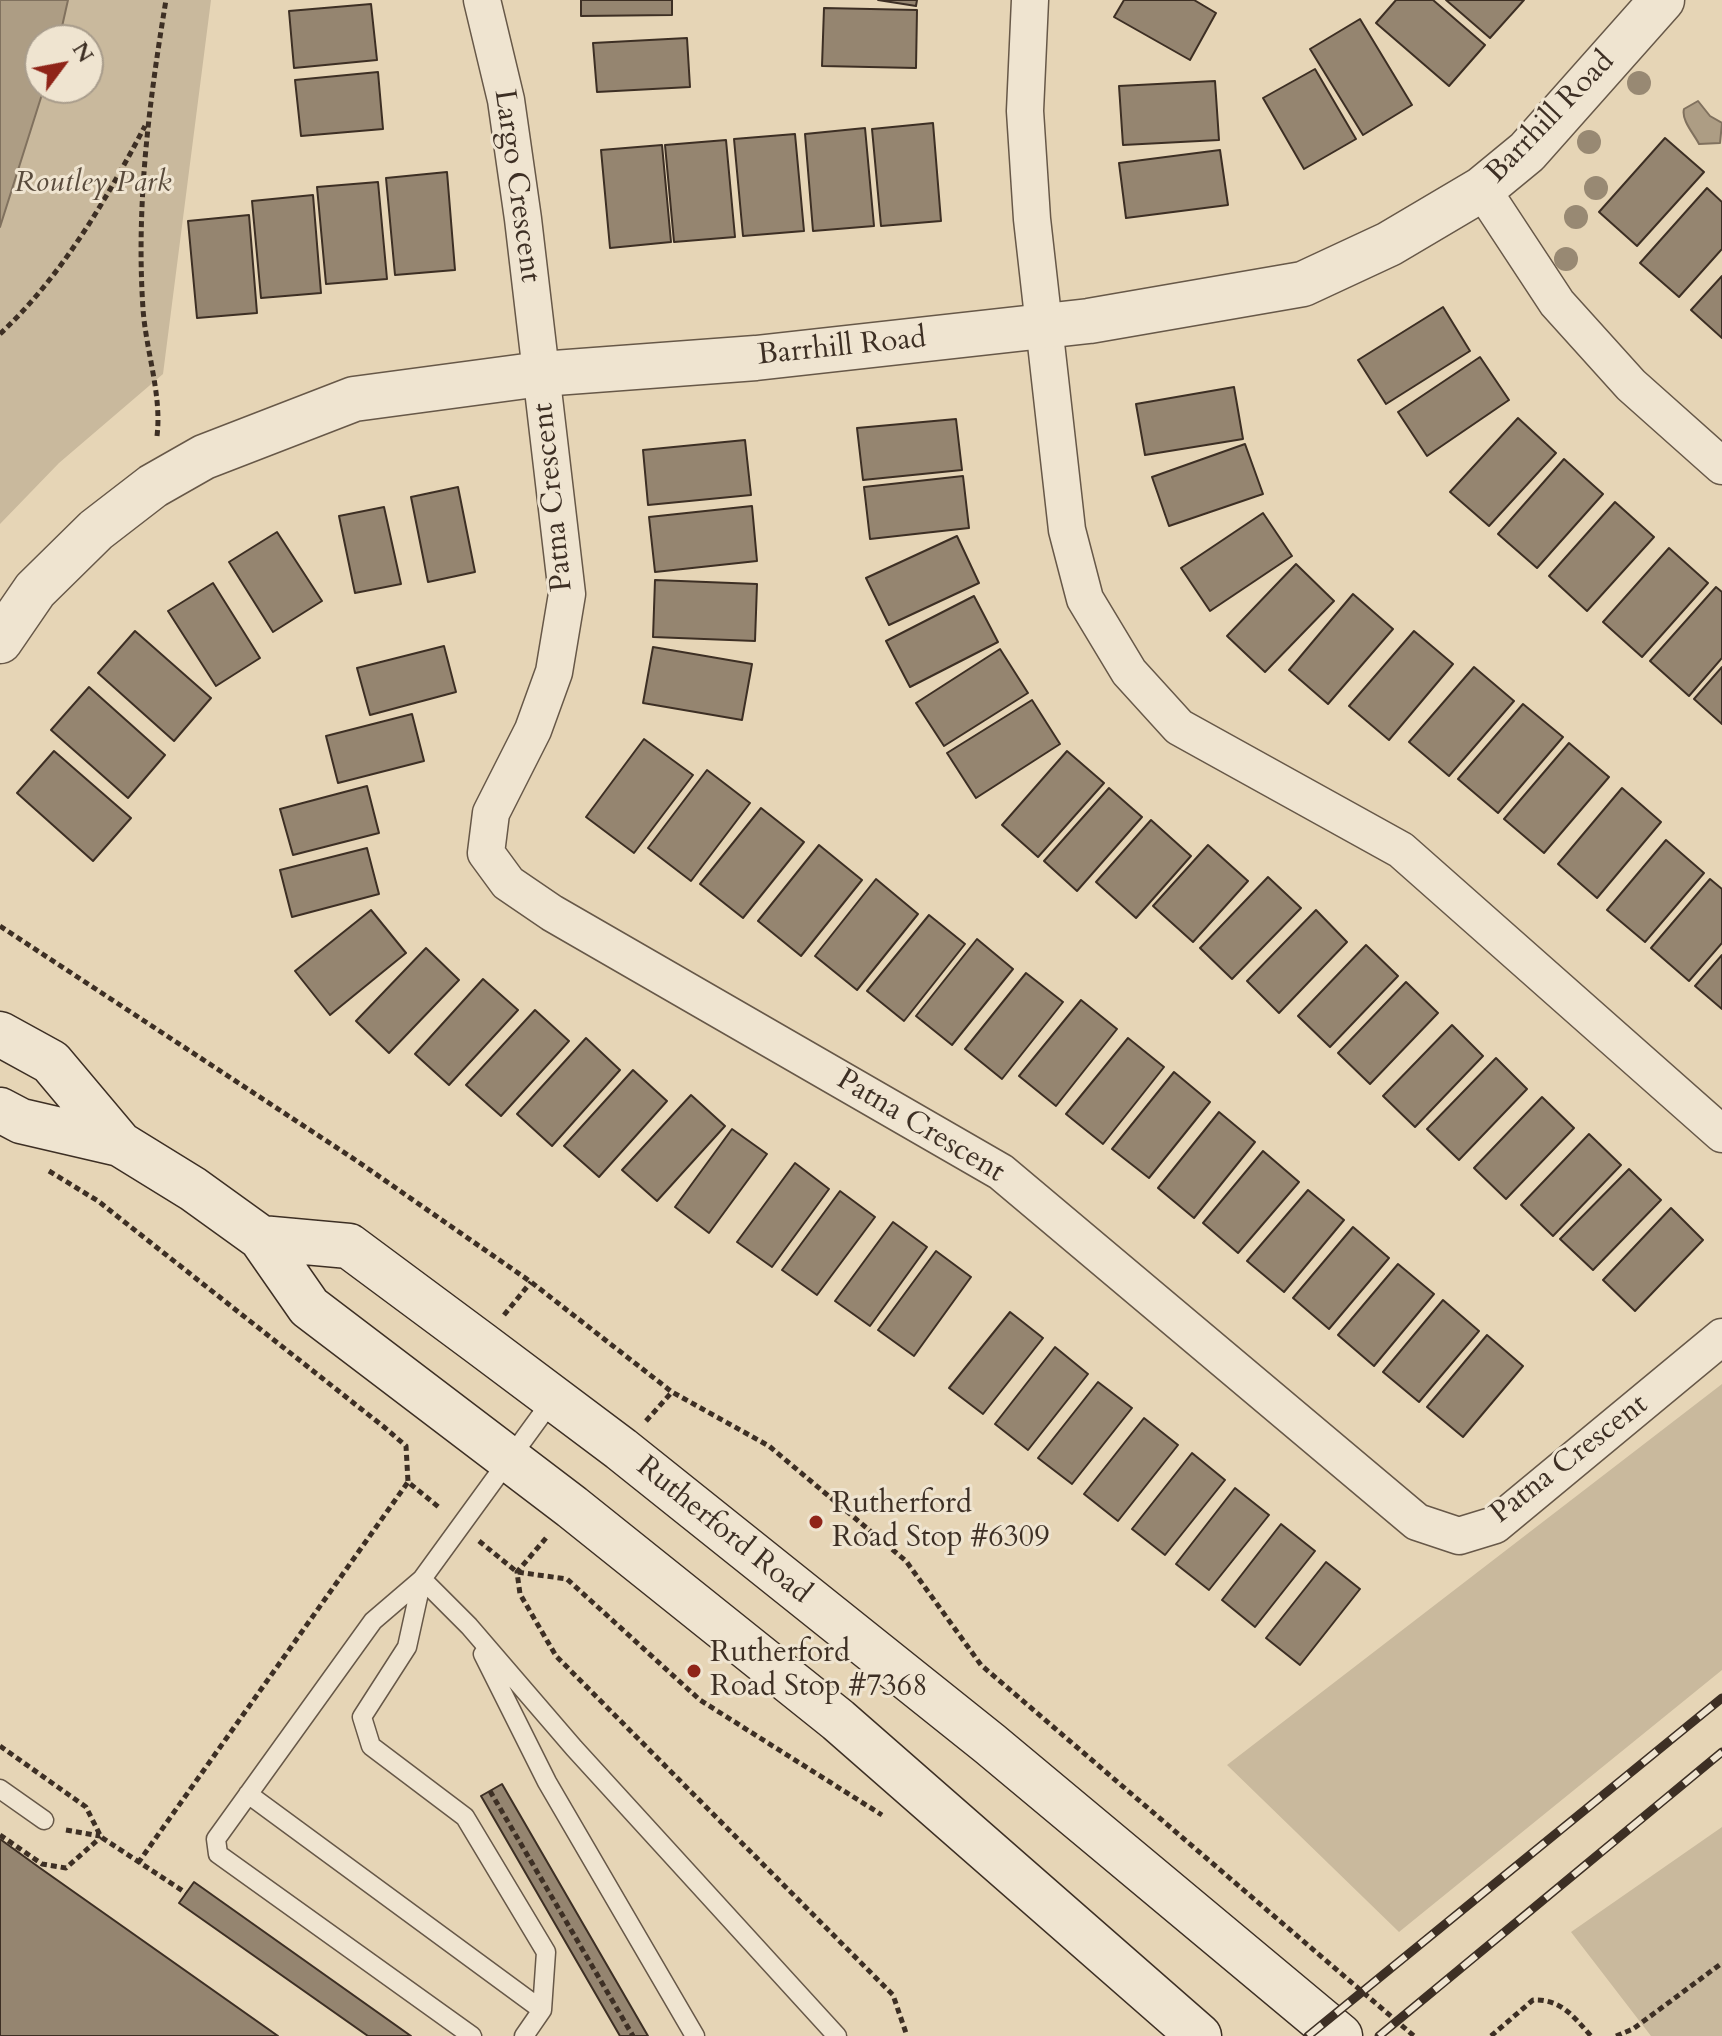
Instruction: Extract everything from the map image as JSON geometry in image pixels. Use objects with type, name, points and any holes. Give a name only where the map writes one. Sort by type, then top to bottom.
[{"type":"main road","name":"Barrhill Road","points":[[0,641],[35,590],[96,530],[153,486],[204,457],[354,399],[541,374],[756,358],[1042,326],[1200,304],[1303,284],[1389,244],[1482,189],[1527,152],[1662,0]]},
{"type":"main road","points":[[0,1034],[51,1062],[120,1144],[193,1189],[261,1238],[309,1307],[510,1460],[838,1720],[1199,2036]]},
{"type":"main road","points":[[0,1110],[21,1121],[120,1144]]},
{"type":"main road","name":"Rutherford Road","points":[[261,1238],[349,1246],[553,1399],[990,1744],[1340,2036]]},
{"type":"street","name":"Largo Crescent","points":[[482,0],[506,100],[541,374]]},
{"type":"street","points":[[1030,0],[1025,111],[1042,326],[1067,530],[1085,599],[1129,672],[1179,727],[1401,850],[1722,1134]]},
{"type":"street","points":[[1482,189],[1557,303],[1631,385],[1722,466]]},
{"type":"street","name":"Patna Crescent","points":[[541,374],[567,594],[554,672],[533,730],[491,813],[486,853],[508,883],[552,913],[1001,1172],[1417,1522],[1459,1536],[1495,1525],[1722,1337]]},
{"type":"lane","points":[[472,2036],[218,1854],[216,1839],[373,1621],[422,1579],[553,1399]]},
{"type":"lane","points":[[422,1579],[469,1626],[585,1760],[837,2036]]},
{"type":"lane","points":[[422,1579],[407,1647],[362,1717],[371,1746],[465,1817],[546,1952],[542,2010],[524,2036]]},
{"type":"lane","points":[[469,1626],[547,1782],[695,2036]]},
{"type":"lane","points":[[0,1789],[44,1820]]},
{"type":"lane","points":[[248,1794],[542,2010]]},
{"type":"path","points":[[153,486],[159,425],[143,309],[146,123],[166,0]]},
{"type":"path","points":[[0,334],[53,277],[112,188],[146,123]]},
{"type":"path","points":[[0,926],[369,1169],[531,1282],[672,1392],[769,1446],[906,1561],[981,1665],[1414,2036]]},
{"type":"path","points":[[37,1164],[98,1201],[406,1446],[408,1482],[138,1863]]},
{"type":"path","points":[[408,1482],[425,1496]]},
{"type":"path","points":[[892,1824],[700,1700],[567,1579],[517,1572],[520,1594],[556,1656],[893,1995],[907,2036]]},
{"type":"path","points":[[0,1746],[86,1807],[101,1837],[186,1893]]},
{"type":"path","points":[[490,1791],[633,2036]]},
{"type":"path","points":[[0,1835],[42,1864],[66,1868],[101,1837]]},
{"type":"path","points":[[1616,2036],[1633,2029],[1722,1963]]},
{"type":"path","points":[[1491,2036],[1533,2000],[1551,2000],[1565,2008],[1591,2036]]},
{"type":"green space","name":"Routley Park","points":[[0,0],[211,0],[163,374],[59,463],[0,524]]},
{"type":"green space","points":[[1722,1384],[1722,1670],[1399,1932],[1227,1765]]},
{"type":"green space","points":[[1722,1827],[1722,2036],[1651,2036],[1571,1932]]},
{"type":"shaded area","points":[[0,0],[68,0],[63,24],[24,24],[24,104],[39,104],[0,227]]},
{"type":"shaded area","points":[[1698,101],[1710,116],[1722,123],[1720,143],[1699,144],[1688,127],[1684,109]]},
{"type":"building","points":[[581,0],[672,0],[672,15],[581,16]]},
{"type":"building","points":[[878,0],[917,0],[916,6]]},
{"type":"building","points":[[1124,0],[1194,0],[1216,13],[1190,60],[1114,17]]},
{"type":"building","points":[[1396,0],[1433,0],[1485,45],[1449,86],[1376,23]]},
{"type":"building","points":[[1446,0],[1524,0],[1490,38]]},
{"type":"building","points":[[371,4],[377,60],[294,68],[289,11]]},
{"type":"building","points":[[824,8],[917,10],[916,68],[822,66]]},
{"type":"building","points":[[1360,19],[1412,105],[1363,135],[1310,49]]},
{"type":"building","points":[[687,38],[690,87],[597,92],[593,43]]},
{"type":"building","points":[[1315,69],[1356,139],[1304,169],[1263,98]]},
{"type":"building","points":[[378,72],[383,129],[301,136],[295,80]]},
{"type":"building","points":[[1215,81],[1219,140],[1123,145],[1119,86]]},
{"type":"building","points":[[933,123],[941,221],[881,226],[872,129]]},
{"type":"building","points":[[865,128],[874,226],[813,231],[805,134]]},
{"type":"building","points":[[795,134],[804,231],[743,236],[734,139]]},
{"type":"building","points":[[1665,138],[1704,172],[1637,246],[1599,212]]},
{"type":"building","points":[[726,140],[735,237],[674,242],[665,145]]},
{"type":"building","points":[[662,145],[671,242],[610,248],[601,150]]},
{"type":"building","points":[[1220,150],[1228,205],[1126,218],[1119,163]]},
{"type":"building","points":[[447,172],[455,270],[395,275],[386,178]]},
{"type":"building","points":[[378,182],[387,279],[326,284],[317,187]]},
{"type":"building","points":[[1707,188],[1722,202],[1722,249],[1679,297],[1640,263]]},
{"type":"building","points":[[313,195],[321,293],[261,298],[252,201]]},
{"type":"building","points":[[249,215],[257,313],[197,318],[188,221]]},
{"type":"building","points":[[1722,276],[1722,338],[1691,310]]},
{"type":"building","points":[[1443,307],[1470,351],[1386,404],[1358,360]]},
{"type":"building","points":[[1480,357],[1509,400],[1427,456],[1398,412]]},
{"type":"building","points":[[1234,387],[1243,439],[1145,455],[1136,404]]},
{"type":"building","points":[[1518,418],[1556,453],[1489,526],[1450,492]]},
{"type":"building","points":[[956,419],[962,470],[863,480],[857,428]]},
{"type":"building","points":[[745,440],[751,495],[648,505],[643,450]]},
{"type":"building","points":[[1245,444],[1263,494],[1169,526],[1152,477]]},
{"type":"building","points":[[1564,459],[1603,494],[1537,568],[1498,534]]},
{"type":"building","points":[[963,476],[969,528],[870,539],[864,487]]},
{"type":"building","points":[[458,487],[475,572],[428,582],[411,497]]},
{"type":"building","points":[[1615,502],[1654,537],[1587,611],[1549,576]]},
{"type":"building","points":[[752,506],[757,561],[655,572],[649,517]]},
{"type":"building","points":[[384,507],[401,584],[355,593],[339,516]]},
{"type":"building","points":[[1263,513],[1292,556],[1210,611],[1181,568]]},
{"type":"building","points":[[277,532],[322,601],[273,632],[229,562]]},
{"type":"building","points":[[957,536],[979,583],[889,625],[866,578]]},
{"type":"building","points":[[1669,548],[1708,583],[1642,657],[1603,622]]},
{"type":"building","points":[[1296,564],[1334,601],[1265,672],[1227,636]]},
{"type":"building","points":[[655,580],[757,584],[755,641],[653,637]]},
{"type":"building","points":[[213,583],[260,658],[216,686],[168,611]]},
{"type":"building","points":[[1716,587],[1722,592],[1722,658],[1689,696],[1650,661]]},
{"type":"building","points":[[1353,594],[1393,629],[1328,704],[1289,670]]},
{"type":"building","points":[[974,596],[998,642],[910,687],[886,641]]},
{"type":"building","points":[[135,631],[211,698],[174,741],[98,673]]},
{"type":"building","points":[[1414,631],[1453,664],[1389,740],[1349,706]]},
{"type":"building","points":[[444,646],[456,692],[370,715],[357,668]]},
{"type":"building","points":[[653,647],[752,664],[742,720],[643,703]]},
{"type":"building","points":[[1000,649],[1028,693],[944,746],[916,703]]},
{"type":"building","points":[[1474,667],[1514,701],[1449,776],[1409,742]]},
{"type":"building","points":[[1722,667],[1722,724],[1694,699]]},
{"type":"building","points":[[89,687],[165,755],[128,798],[51,730]]},
{"type":"building","points":[[1032,700],[1060,744],[976,798],[947,753]]},
{"type":"building","points":[[1523,704],[1563,737],[1498,813],[1458,779]]},
{"type":"building","points":[[412,714],[424,761],[338,783],[326,736]]},
{"type":"building","points":[[644,739],[693,775],[634,853],[586,817]]},
{"type":"building","points":[[1569,743],[1609,777],[1544,853],[1504,819]]},
{"type":"building","points":[[54,751],[131,818],[93,861],[17,793]]},
{"type":"building","points":[[1067,751],[1104,783],[1038,857],[1002,825]]},
{"type":"building","points":[[707,770],[750,803],[691,881],[648,848]]},
{"type":"building","points":[[367,786],[379,833],[293,855],[280,809]]},
{"type":"building","points":[[1109,788],[1142,817],[1077,891],[1044,861]]},
{"type":"building","points":[[1622,788],[1661,822],[1597,898],[1558,864]]},
{"type":"building","points":[[761,808],[804,842],[743,918],[700,884]]},
{"type":"building","points":[[1151,820],[1191,856],[1136,918],[1096,882]]},
{"type":"building","points":[[1666,840],[1704,873],[1645,942],[1607,910]]},
{"type":"building","points":[[819,845],[862,880],[801,956],[758,921]]},
{"type":"building","points":[[1208,845],[1248,881],[1193,942],[1153,906]]},
{"type":"building","points":[[367,848],[379,894],[292,917],[280,870]]},
{"type":"building","points":[[1268,877],[1301,908],[1232,979],[1200,948]]},
{"type":"building","points":[[876,879],[918,914],[857,990],[815,956]]},
{"type":"building","points":[[1710,879],[1722,889],[1722,943],[1689,981],[1651,948]]},
{"type":"building","points":[[371,910],[406,953],[330,1015],[295,971]]},
{"type":"building","points":[[1316,910],[1347,942],[1279,1013],[1247,981]]},
{"type":"building","points":[[929,915],[965,944],[904,1021],[867,991]]},
{"type":"building","points":[[977,939],[1013,969],[952,1045],[916,1016]]},
{"type":"building","points":[[1366,945],[1398,976],[1330,1047],[1298,1016]]},
{"type":"building","points":[[426,948],[459,980],[389,1053],[356,1021]]},
{"type":"building","points":[[1722,955],[1722,1009],[1695,986]]},
{"type":"building","points":[[1026,973],[1063,1002],[1002,1079],[965,1049]]},
{"type":"building","points":[[483,979],[518,1010],[449,1085],[415,1054]]},
{"type":"building","points":[[1406,982],[1438,1013],[1370,1084],[1338,1053]]},
{"type":"building","points":[[1081,1000],[1117,1029],[1056,1106],[1019,1076]]},
{"type":"building","points":[[535,1010],[569,1041],[501,1116],[466,1085]]},
{"type":"building","points":[[1452,1025],[1483,1056],[1415,1127],[1383,1096]]},
{"type":"building","points":[[586,1038],[620,1070],[552,1146],[517,1114]]},
{"type":"building","points":[[1128,1038],[1164,1067],[1103,1144],[1066,1114]]},
{"type":"building","points":[[1496,1058],[1527,1089],[1459,1160],[1427,1129]]},
{"type":"building","points":[[633,1070],[667,1101],[599,1177],[564,1146]]},
{"type":"building","points":[[1174,1072],[1210,1102],[1149,1178],[1112,1149]]},
{"type":"building","points":[[691,1095],[725,1126],[657,1201],[622,1170]]},
{"type":"building","points":[[1542,1097],[1574,1128],[1506,1199],[1474,1168]]},
{"type":"building","points":[[1219,1112],[1255,1142],[1194,1218],[1158,1188]]},
{"type":"building","points":[[732,1129],[767,1154],[709,1233],[675,1207]]},
{"type":"building","points":[[1589,1134],[1621,1165],[1553,1236],[1521,1205]]},
{"type":"building","points":[[1263,1151],[1299,1182],[1238,1253],[1203,1223]]},
{"type":"building","points":[[795,1163],[829,1189],[772,1267],[737,1242]]},
{"type":"building","points":[[1629,1169],[1661,1200],[1593,1270],[1560,1239]]},
{"type":"building","points":[[1308,1190],[1344,1220],[1284,1292],[1247,1261]]},
{"type":"building","points":[[840,1191],[875,1217],[817,1295],[782,1270]]},
{"type":"building","points":[[1671,1208],[1703,1240],[1635,1311],[1603,1280]]},
{"type":"building","points":[[893,1222],[927,1247],[870,1326],[835,1301]]},
{"type":"building","points":[[1353,1227],[1389,1258],[1329,1329],[1293,1298]]},
{"type":"building","points":[[936,1251],[971,1277],[914,1356],[878,1330]]},
{"type":"building","points":[[1398,1264],[1434,1294],[1374,1366],[1338,1335]]},
{"type":"building","points":[[1443,1300],[1479,1331],[1419,1402],[1383,1372]]},
{"type":"building","points":[[1010,1312],[1043,1338],[983,1414],[949,1388]]},
{"type":"building","points":[[1487,1335],[1523,1366],[1463,1437],[1427,1407]]},
{"type":"building","points":[[1055,1347],[1088,1374],[1028,1450],[995,1424]]},
{"type":"building","points":[[1098,1382],[1132,1408],[1072,1484],[1038,1458]]},
{"type":"building","points":[[1144,1418],[1178,1445],[1118,1521],[1084,1494]]},
{"type":"building","points":[[1192,1453],[1225,1480],[1165,1555],[1132,1529]]},
{"type":"building","points":[[1235,1488],[1269,1515],[1209,1590],[1176,1564]]},
{"type":"building","points":[[1281,1524],[1315,1551],[1255,1627],[1222,1600]]},
{"type":"building","points":[[1326,1562],[1360,1589],[1300,1665],[1266,1638]]},
{"type":"building","points":[[502,1784],[648,2036],[620,2036],[481,1796]]},
{"type":"building","points":[[0,1839],[40,1868],[278,2036],[0,2036]]},
{"type":"building","points":[[194,1882],[411,2036],[368,2036],[179,1903]]},
{"type":"railway","points":[[1308,2036],[1722,1698]]},
{"type":"railway","points":[[1379,2036],[1722,1752]]},
{"type":"place","name":"Rutherford Road Stop #6309","points":[[816,1522]]},
{"type":"place","name":"Rutherford Road Stop #7368","points":[[694,1671]]}]
